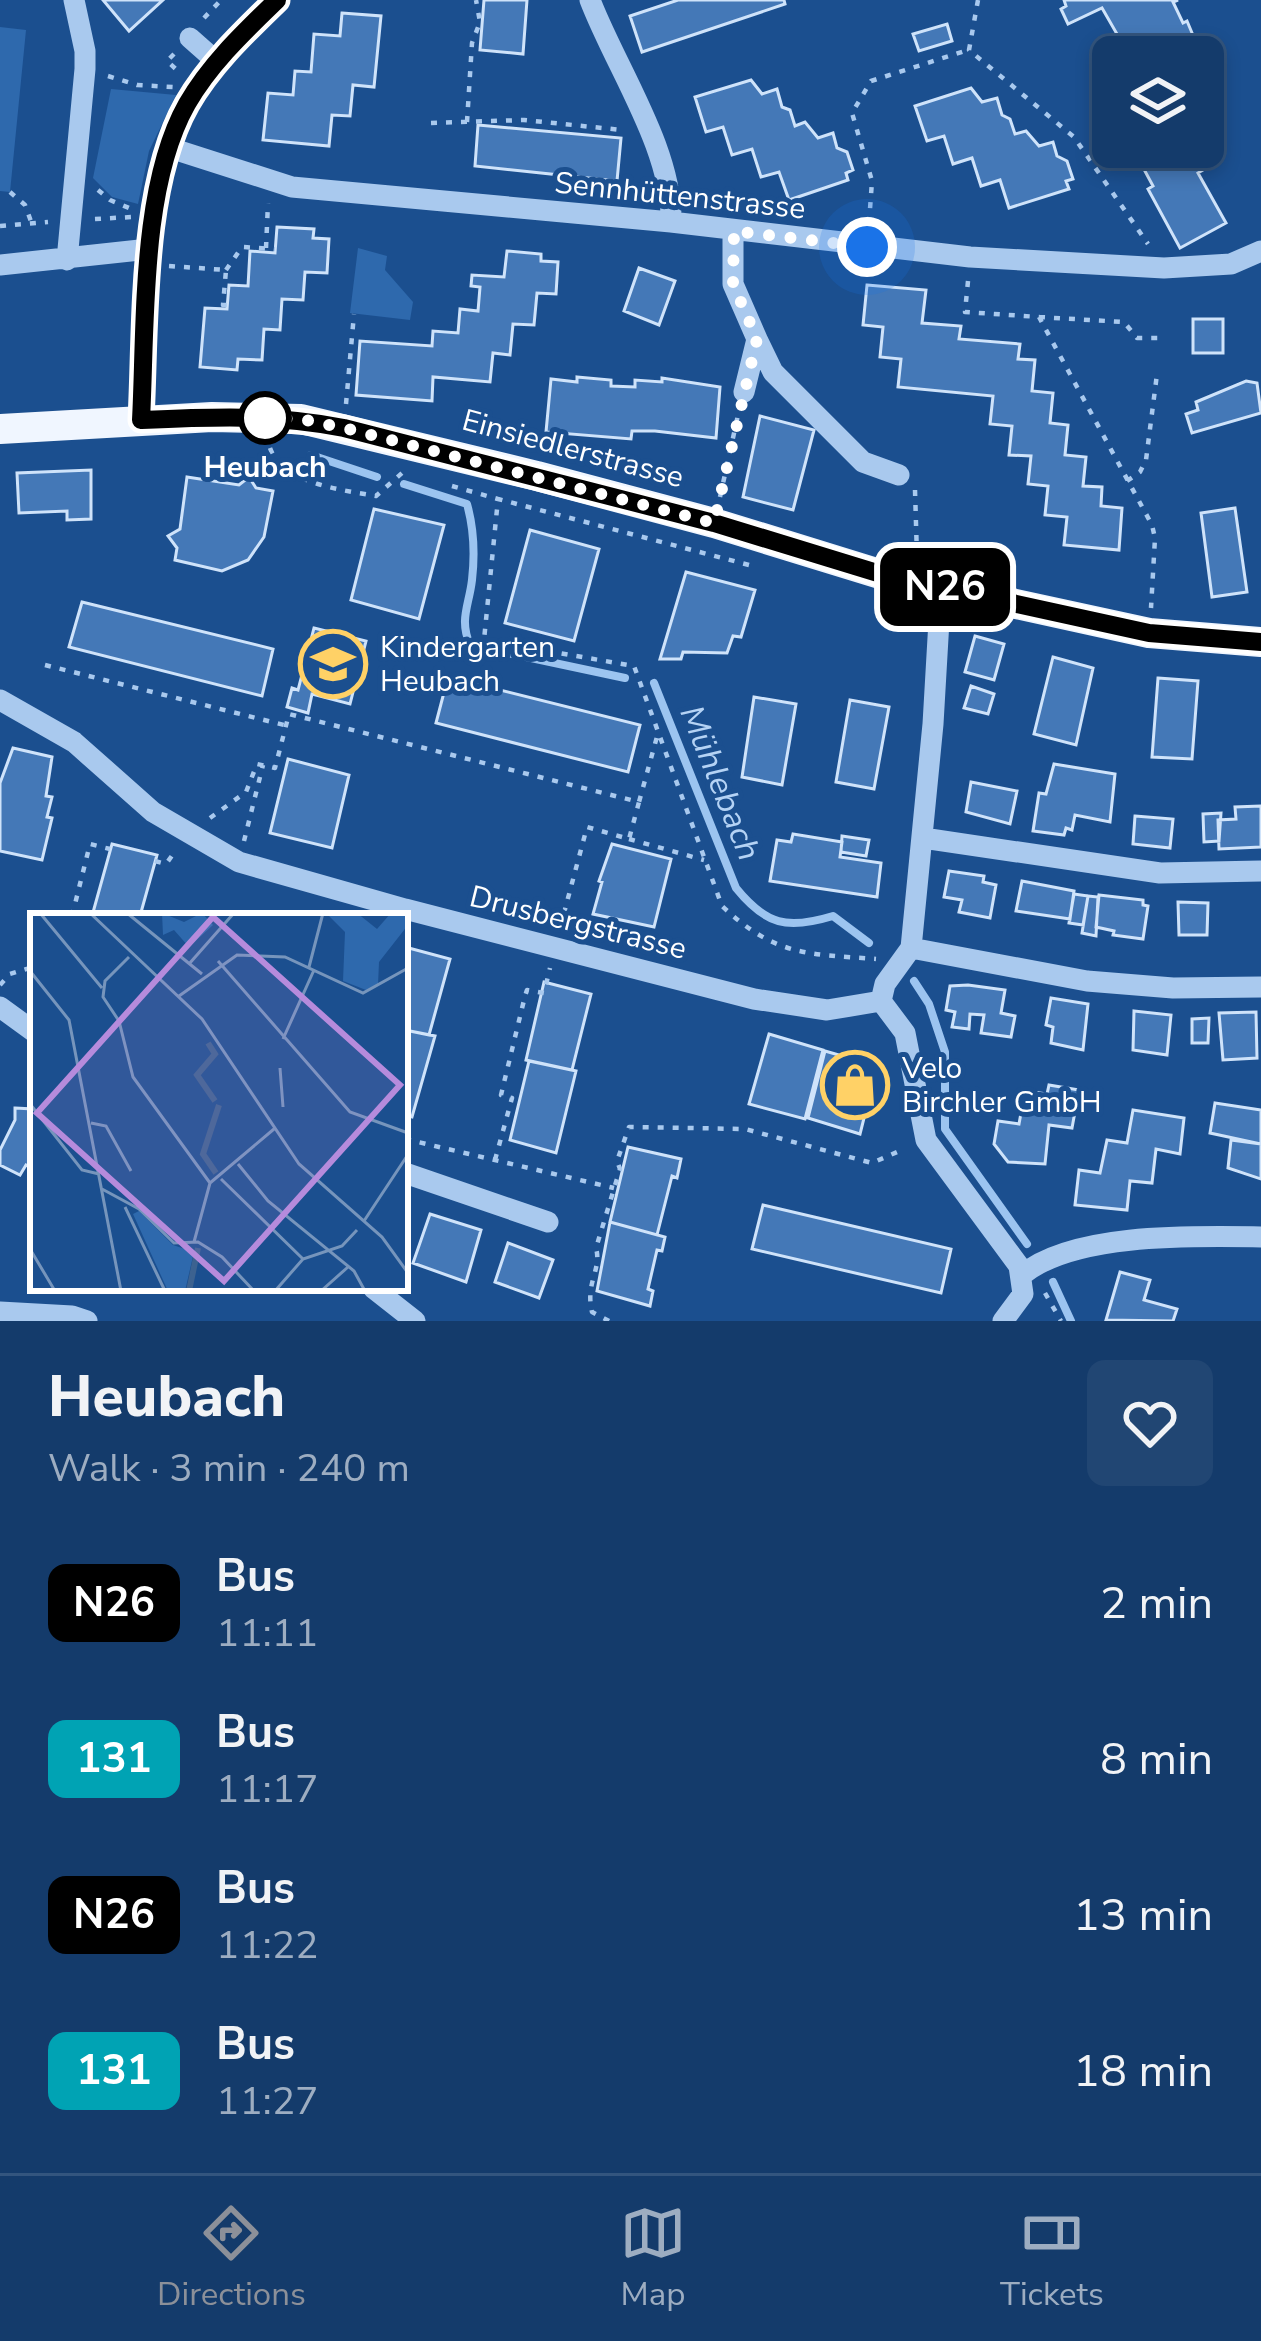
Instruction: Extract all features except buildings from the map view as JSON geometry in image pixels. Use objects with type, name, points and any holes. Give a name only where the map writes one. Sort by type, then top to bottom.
[{"type":"main road","name":"Einsiedlerstrasse","points":[[0,429],[141,420],[301,419],[714,523],[884,575],[1149,633],[1261,642]]},
{"type":"street","points":[[67,260],[86,51],[74,0]]},
{"type":"street","points":[[242,0],[259,17]]},
{"type":"street","points":[[141,420],[149,249],[167,147],[184,108],[217,61],[277,0]]},
{"type":"street","points":[[590,0],[644,123],[671,197],[671,222]]},
{"type":"street","points":[[190,38],[217,61]]},
{"type":"street","name":"Sennhüttenstrasse","points":[[167,147],[292,187],[671,222],[867,247],[1164,268],[1231,264],[1261,250]]},
{"type":"street","points":[[734,231],[733,284],[773,372],[862,463],[899,475]]},
{"type":"street","points":[[0,265],[149,249]]},
{"type":"street","points":[[744,392],[757,339]]},
{"type":"street","points":[[941,586],[923,838],[905,954],[881,1001],[905,1034],[926,1140],[1018,1266],[1023,1294],[1003,1321]]},
{"type":"street","name":"Drusbergstrasse","points":[[0,700],[74,742],[152,812],[239,862],[555,949],[798,1008],[827,1010],[881,1001]]},
{"type":"street","points":[[923,838],[1160,873],[1261,871]]},
{"type":"street","points":[[905,954],[1087,981],[1173,988],[1261,987]]},
{"type":"street","points":[[0,1007],[30,1029]]},
{"type":"street","points":[[408,1174],[548,1222]]},
{"type":"street","points":[[1021,1276],[1038,1262],[1174,1235],[1261,1238]]},
{"type":"street","points":[[377,1291],[415,1321]]},
{"type":"street","points":[[0,1312],[87,1321]]},
{"type":"path","points":[[467,122],[472,43],[480,22],[476,0]]},
{"type":"path","points":[[969,50],[978,0]]},
{"type":"path","points":[[867,247],[872,181],[852,113],[871,81],[969,50]]},
{"type":"path","points":[[969,50],[1074,137],[1164,268]]},
{"type":"path","points":[[85,69],[137,85],[176,86],[184,77]]},
{"type":"path","points":[[431,123],[524,119],[627,132],[644,123]]},
{"type":"path","points":[[76,163],[90,174],[101,194],[134,210]]},
{"type":"path","points":[[10,192],[25,205],[32,224]]},
{"type":"path","points":[[266,248],[268,211]]},
{"type":"path","points":[[227,305],[223,305],[226,270],[242,248],[275,249]]},
{"type":"path","points":[[168,266],[226,270]]},
{"type":"path","points":[[968,279],[965,313],[1124,322],[1137,338],[1158,338]]},
{"type":"path","points":[[344,428],[354,314]]},
{"type":"path","points":[[1039,317],[1155,538],[1149,633]]},
{"type":"path","points":[[1127,481],[1140,472],[1146,460],[1157,374]]},
{"type":"path","points":[[714,523],[744,392]]},
{"type":"path","points":[[270,448],[274,459],[296,474],[376,496],[406,470]]},
{"type":"path","points":[[899,475],[914,484],[918,564]]},
{"type":"path","points":[[448,484],[762,568]]},
{"type":"path","points":[[498,500],[484,640],[634,666],[722,906],[753,935],[807,954],[905,954]]},
{"type":"path","points":[[45,664],[286,725]]},
{"type":"path","points":[[188,835],[239,798],[257,764],[275,768],[289,714],[639,802]]},
{"type":"path","points":[[629,839],[658,733]]},
{"type":"path","points":[[244,840],[263,765]]},
{"type":"path","points":[[495,1160],[512,1098],[501,1094],[525,996],[527,990],[544,993],[587,827],[706,861]]},
{"type":"path","points":[[73,913],[90,844],[110,849]]},
{"type":"path","points":[[0,985],[10,974],[30,969]]},
{"type":"path","points":[[609,1321],[592,1312],[588,1293],[628,1127],[745,1129],[872,1163],[926,1140]]},
{"type":"path","points":[[408,1140],[614,1189]]},
{"type":"shaded area","points":[[0,27],[26,30],[10,192],[0,191]]},
{"type":"shaded area","points":[[111,89],[176,95],[149,151],[138,204],[112,197],[93,178]]},
{"type":"shaded area","points":[[358,248],[387,256],[385,270],[413,302],[410,320],[350,313]]},
{"type":"waterway","name":"Mühlebach","points":[[311,455],[377,477]]},
{"type":"waterway","name":"Mühlebach","points":[[404,484],[467,504],[474,551],[465,620],[470,645],[625,678]]},
{"type":"waterway","name":"Mühlebach","points":[[654,683],[736,888],[768,917],[803,923],[833,916],[869,943]]},
{"type":"waterway","name":"Mühlebach","points":[[914,981],[929,1004],[945,1052],[945,1129],[1027,1244]]},
{"type":"waterway","name":"Mühlebach","points":[[1053,1282],[1071,1321]]},
{"type":"bus line","name":"N26","points":[[277,0],[203,79],[167,147],[149,249],[141,420],[301,419],[714,523],[884,575],[1149,633],[1261,642]]},
{"type":"place","name":"Heubach","points":[[265,418]]},
{"type":"place","name":"Kindergarten Heubach","points":[[333,664]]},
{"type":"place","name":"Velo Birchler GmbH","points":[[855,1085]]},
{"type":"route","points":[[265,418],[344,428],[714,523],[757,339],[733,284],[734,231],[867,247]]}]
